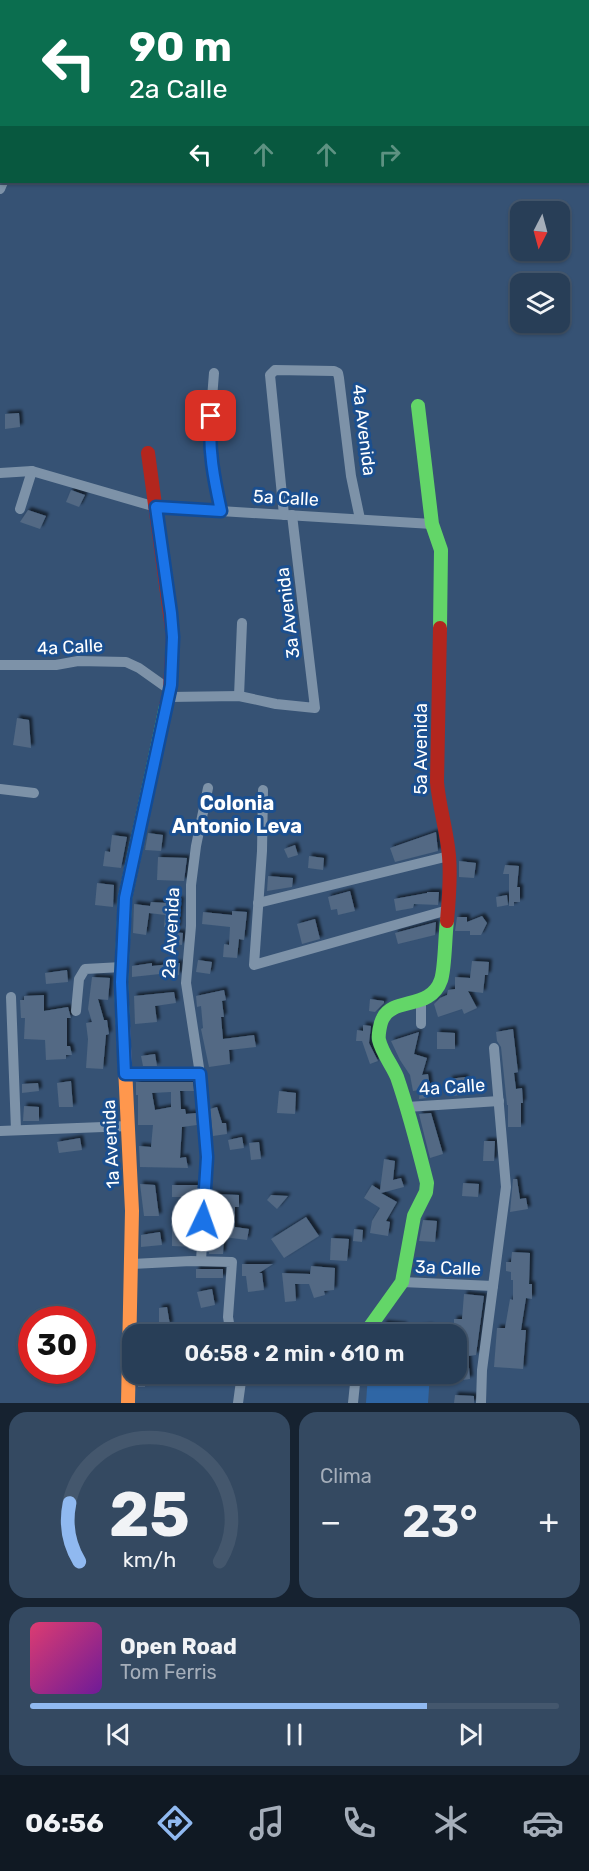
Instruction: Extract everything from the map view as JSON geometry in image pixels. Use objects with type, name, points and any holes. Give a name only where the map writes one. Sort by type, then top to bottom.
[{"type":"street","name":"3a Avenida","points":[[238,696],[276,704],[315,708],[270,383],[270,375],[275,370]]},
{"type":"street","name":"4a Avenida","points":[[275,370],[334,371],[338,373],[351,476],[360,519]]},
{"type":"street","points":[[214,373],[209,437],[212,467],[221,511]]},
{"type":"street","name":"5a Avenida","points":[[418,406],[432,524],[441,550],[438,798],[449,856],[450,896],[441,981],[421,1002]]},
{"type":"street","name":"1a Avenida","points":[[132,1264],[122,967],[127,884],[170,693],[173,637],[148,453]]},
{"type":"street","name":"5a Calle","points":[[0,473],[32,471],[156,507],[432,524]]},
{"type":"street","points":[[20,509],[32,471]]},
{"type":"street","points":[[170,693],[238,696],[242,623]]},
{"type":"street","name":"4a Calle","points":[[0,665],[56,665],[78,661],[126,663],[139,668],[170,693]]},
{"type":"street","name":"2a Avenida","points":[[201,1261],[207,1157],[200,1074],[186,970],[190,941],[191,885],[196,846],[208,788]]},
{"type":"street","points":[[0,789],[34,793]]},
{"type":"street","points":[[263,790],[262,851],[254,964],[448,910]]},
{"type":"street","points":[[258,903],[449,856]]},
{"type":"street","points":[[76,1011],[79,979],[84,969],[122,967]]},
{"type":"street","points":[[11,997],[16,1130]]},
{"type":"street","points":[[372,1324],[402,1282],[414,1216],[424,1199],[427,1183],[407,1107],[395,1073],[378,1039],[383,1017],[392,1009],[411,1002],[421,1002],[421,1024]]},
{"type":"street","points":[[481,1403],[482,1370],[506,1187],[494,1048]]},
{"type":"street","points":[[125,1074],[200,1074]]},
{"type":"street","name":"4a Calle","points":[[407,1107],[499,1101]]},
{"type":"street","points":[[0,1131],[129,1126]]},
{"type":"street","points":[[131,1324],[132,1264],[201,1261],[232,1262],[229,1324]]},
{"type":"street","name":"3a Calle","points":[[402,1282],[494,1286]]},
{"type":"street","points":[[128,1403],[129,1384]]},
{"type":"street","points":[[238,1403],[241,1384]]},
{"type":"street","points":[[353,1403],[355,1384]]},
{"type":"shaded area","points":[[367,1384],[429,1384],[428,1403],[366,1403]]},
{"type":"building","points":[[19,413],[20,427],[5,429],[5,414]]},
{"type":"building","points":[[71,490],[85,495],[79,507],[66,502]]},
{"type":"building","points":[[28,510],[46,516],[40,529],[20,522]]},
{"type":"building","points":[[17,718],[29,720],[31,748],[13,745]]},
{"type":"building","points":[[436,832],[438,851],[395,862],[390,848]]},
{"type":"building","points":[[148,833],[163,835],[161,851],[145,850]]},
{"type":"building","points":[[112,835],[127,837],[121,868],[103,866],[105,851],[110,852]]},
{"type":"building","points":[[295,845],[298,855],[288,858],[284,849]]},
{"type":"building","points":[[309,856],[324,858],[323,870],[308,868]]},
{"type":"building","points":[[158,857],[187,858],[184,881],[157,880]]},
{"type":"building","points":[[459,861],[476,863],[474,878],[459,877]]},
{"type":"building","points":[[505,865],[519,866],[517,887],[520,887],[520,902],[514,902],[514,906],[509,906],[509,874],[503,874]]},
{"type":"building","points":[[268,876],[293,878],[292,887],[267,891]]},
{"type":"building","points":[[97,883],[114,885],[113,907],[95,905]]},
{"type":"building","points":[[350,891],[355,911],[338,915],[337,909],[331,910],[328,897]]},
{"type":"building","points":[[427,892],[439,892],[438,905],[414,904],[413,908],[396,911],[394,899]]},
{"type":"building","points":[[507,895],[508,905],[497,907],[496,897]]},
{"type":"building","points":[[167,898],[181,900],[178,929],[164,927],[165,915],[149,913],[146,935],[133,933],[134,904],[150,906],[151,902],[167,903]]},
{"type":"building","points":[[232,911],[247,912],[244,940],[239,939],[237,958],[223,957],[224,944],[229,945],[230,927],[202,924],[203,912],[232,915]]},
{"type":"building","points":[[482,916],[487,923],[481,935],[470,935],[470,931],[455,931],[457,917],[467,917],[467,922]]},
{"type":"building","points":[[315,919],[320,939],[302,944],[297,924]]},
{"type":"building","points":[[436,922],[435,935],[398,944],[395,933]]},
{"type":"building","points":[[173,932],[183,933],[182,945],[172,944]]},
{"type":"building","points":[[198,960],[212,962],[210,974],[196,972]]},
{"type":"building","points":[[472,961],[489,962],[483,993],[468,991],[477,1008],[464,1014],[462,1009],[438,1017],[434,1004],[447,995],[448,990],[455,989],[455,977],[470,978]]},
{"type":"building","points":[[152,963],[152,966],[180,963],[179,975],[160,977],[160,974],[132,977],[132,966]]},
{"type":"building","points":[[67,970],[68,982],[46,984],[45,973]]},
{"type":"building","points":[[92,977],[110,978],[108,1000],[98,999],[104,1020],[107,1020],[109,1034],[106,1035],[103,1069],[86,1068],[88,1039],[86,1023],[92,1022],[88,1009]]},
{"type":"building","points":[[224,990],[226,1000],[222,1001],[224,1017],[221,1017],[223,1039],[254,1035],[256,1047],[229,1050],[230,1064],[209,1067],[201,1029],[203,1028],[201,1006],[197,1007],[196,996]]},
{"type":"building","points":[[174,992],[176,1003],[155,1006],[157,1022],[135,1024],[134,996]]},
{"type":"building","points":[[44,995],[44,1011],[68,1007],[71,1018],[67,1018],[67,1046],[70,1046],[72,1055],[66,1055],[66,1059],[46,1060],[45,1040],[24,1039],[25,1018],[21,1018],[20,1000],[24,1000],[24,996]]},
{"type":"building","points":[[370,999],[384,1001],[384,1003],[375,1012],[369,1011]]},
{"type":"building","points":[[363,1025],[371,1026],[369,1043],[378,1061],[370,1064],[362,1041],[356,1041],[357,1030],[363,1031]]},
{"type":"building","points":[[513,1029],[518,1072],[514,1073],[516,1089],[522,1088],[521,1127],[508,1127],[508,1105],[501,1047],[497,1041],[496,1032]]},
{"type":"building","points":[[419,1032],[414,1054],[427,1058],[422,1075],[428,1074],[430,1088],[427,1089],[427,1098],[419,1099],[420,1090],[413,1091],[410,1075],[391,1041]]},
{"type":"building","points":[[437,1032],[455,1033],[455,1049],[437,1049]]},
{"type":"building","points":[[155,1054],[157,1066],[143,1066],[141,1056]]},
{"type":"building","points":[[465,1077],[468,1094],[452,1096],[449,1079]]},
{"type":"building","points":[[71,1081],[73,1107],[59,1107],[57,1083]]},
{"type":"building","points":[[136,1082],[193,1082],[194,1091],[180,1091],[181,1109],[185,1109],[186,1114],[196,1113],[197,1125],[182,1127],[180,1158],[186,1157],[188,1168],[140,1167],[139,1146],[151,1147],[153,1125],[138,1125],[138,1095],[136,1095]],"holes":[[[171,1092],[171,1107],[155,1110],[152,1093]]]},
{"type":"building","points":[[38,1083],[39,1091],[22,1093],[22,1084]]},
{"type":"building","points":[[279,1091],[296,1093],[295,1114],[277,1113]]},
{"type":"building","points":[[24,1106],[39,1107],[39,1121],[23,1121]]},
{"type":"building","points":[[217,1107],[222,1123],[226,1123],[227,1134],[213,1136],[210,1109]]},
{"type":"building","points":[[431,1113],[443,1154],[430,1158],[419,1114]]},
{"type":"building","points":[[242,1137],[244,1148],[230,1150],[228,1140]]},
{"type":"building","points":[[80,1138],[82,1150],[59,1153],[57,1142]]},
{"type":"building","points":[[484,1141],[495,1141],[494,1161],[483,1161]]},
{"type":"building","points":[[259,1142],[261,1159],[251,1160],[249,1143]]},
{"type":"building","points":[[384,1159],[395,1161],[393,1180],[401,1178],[404,1187],[381,1193],[397,1202],[386,1221],[390,1222],[388,1236],[370,1233],[372,1221],[380,1208],[364,1198],[372,1185],[380,1190]]},
{"type":"building","points":[[513,1179],[517,1179],[520,1199],[526,1198],[528,1209],[510,1212]]},
{"type":"building","points":[[463,1183],[479,1184],[478,1197],[462,1196]]},
{"type":"building","points":[[140,1184],[155,1185],[159,1216],[144,1216]]},
{"type":"building","points":[[172,1185],[198,1185],[197,1197],[172,1197]]},
{"type":"building","points":[[212,1194],[239,1195],[239,1207],[235,1207],[235,1227],[249,1229],[247,1240],[224,1237],[223,1254],[209,1254]]},
{"type":"building","points":[[271,1195],[288,1196],[277,1209],[267,1200]]},
{"type":"building","points":[[172,1215],[196,1216],[194,1247],[172,1246]]},
{"type":"building","points":[[306,1217],[319,1236],[284,1258],[271,1239]]},
{"type":"building","points":[[423,1220],[437,1221],[435,1242],[419,1241]]},
{"type":"building","points":[[354,1229],[363,1230],[362,1242],[353,1241]]},
{"type":"building","points":[[160,1232],[162,1245],[141,1247],[141,1235]]},
{"type":"building","points":[[331,1238],[349,1239],[347,1261],[330,1260]]},
{"type":"building","points":[[512,1252],[530,1253],[529,1284],[532,1284],[532,1299],[526,1298],[521,1330],[526,1330],[523,1369],[494,1367],[497,1328],[505,1328],[510,1299],[513,1300],[513,1280],[511,1280],[511,1272],[506,1271],[506,1262],[511,1262]]},
{"type":"building","points":[[242,1264],[273,1264],[259,1273],[262,1273],[264,1290],[248,1292],[246,1276],[242,1276]]},
{"type":"building","points":[[311,1266],[335,1268],[334,1290],[324,1291],[325,1295],[314,1298],[309,1284],[295,1284],[296,1301],[285,1302],[282,1273],[310,1274]]},
{"type":"building","points":[[196,1269],[223,1269],[223,1278],[196,1278]]},
{"type":"building","points":[[212,1289],[215,1305],[201,1308],[197,1292]]},
{"type":"building","points":[[464,1294],[484,1296],[476,1355],[468,1356],[470,1379],[467,1379],[467,1324],[454,1324],[454,1319],[462,1319]]},
{"type":"building","points":[[167,1307],[170,1324],[159,1324],[159,1308]]},
{"type":"building","points":[[455,1395],[474,1396],[474,1403],[454,1403]]},
{"type":"traffic: fast","points":[[418,406],[432,524],[441,550],[440,628]]},
{"type":"traffic: fast","points":[[123,1026],[121,982],[125,898],[166,706]]},
{"type":"traffic: fast","points":[[372,1324],[402,1282],[414,1216],[426,1192],[427,1183],[397,1077],[380,1045],[380,1026],[383,1018],[395,1007],[421,1000],[436,989],[442,975],[447,921]]},
{"type":"traffic: slow","points":[[123,1026],[132,1211],[128,1403]]},
{"type":"traffic: jam","points":[[148,453],[173,637],[170,690],[166,706]]},
{"type":"traffic: jam","points":[[440,628],[437,782],[449,856],[447,921]]},
{"type":"district","name":"Colonia Antonio Leva","points":[[237,814]]},
{"type":"route","points":[[203,1220],[207,1157],[200,1074],[125,1074],[121,982],[127,884],[171,685],[173,637],[171,613],[156,507],[221,511],[210,452],[211,416]]}]
